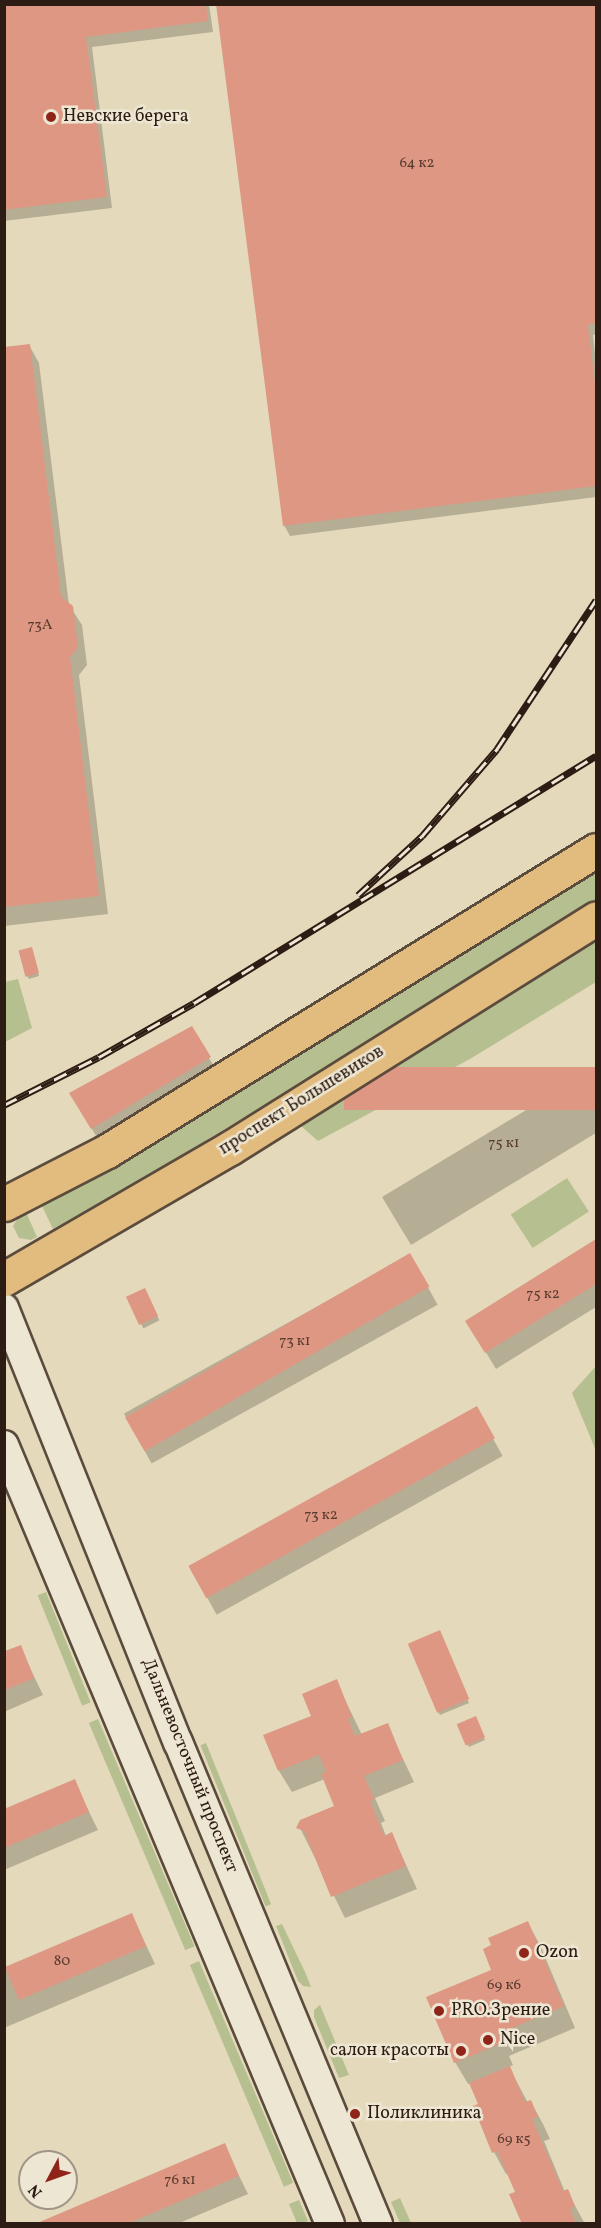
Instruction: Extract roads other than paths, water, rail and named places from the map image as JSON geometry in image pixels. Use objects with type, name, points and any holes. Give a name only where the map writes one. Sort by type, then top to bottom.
[{"type":"main road","points":[[4,1204],[107,1150],[597,850]]},
{"type":"main road","name":"проспект Большевиков","points":[[4,1279],[230,1148],[597,918]]},
{"type":"street","name":"Дальневосточный проспект","points":[[4,1308],[178,1742],[378,2223]]},
{"type":"street","points":[[4,1445],[330,2223]]},
{"type":"railway","points":[[358,895],[422,836],[497,749],[596,600]]},
{"type":"railway","points":[[4,1105],[99,1057],[194,1003],[596,756]]},
{"type":"place","name":"Невские берега","points":[[51,117]]},
{"type":"place","name":"Ozon","points":[[524,1953]]},
{"type":"place","name":"PRO.Зрение","points":[[439,2011]]},
{"type":"place","name":"Nice","points":[[488,2040]]},
{"type":"place","name":"салон красоты","points":[[461,2051]]},
{"type":"place","name":"Поликлиника","points":[[355,2114]]}]
